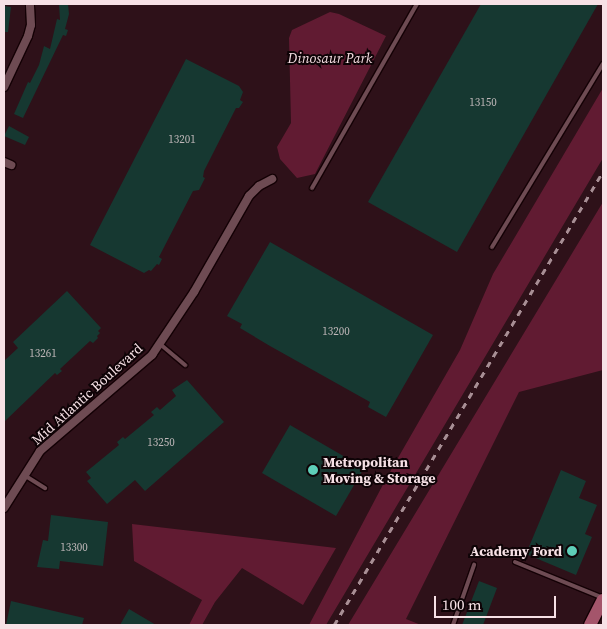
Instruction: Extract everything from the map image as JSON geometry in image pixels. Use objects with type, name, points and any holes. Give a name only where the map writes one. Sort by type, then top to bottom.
[{"type":"main road","points":[[590,625],[603,600]]},
{"type":"main road","points":[[596,625],[603,600]]},
{"type":"street","points":[[4,86],[28,36],[31,25],[30,4]]},
{"type":"street","name":"Mid Atlantic Boulevard","points":[[4,508],[40,450],[132,374],[160,344],[194,292],[249,196],[259,186],[272,180]]},
{"type":"lane","points":[[312,188],[417,4]]},
{"type":"lane","points":[[492,247],[603,64]]},
{"type":"lane","points":[[160,344],[185,365]]},
{"type":"lane","points":[[24,474],[45,488]]},
{"type":"lane","points":[[515,562],[603,600]]},
{"type":"lane","points":[[453,625],[474,564]]},
{"type":"green space","name":"Dinosaur Park","points":[[330,12],[339,14],[386,36],[315,174],[297,178],[280,159],[277,147],[291,123],[289,38],[292,30]]},
{"type":"green space","points":[[603,88],[603,158],[326,625],[309,625],[387,477],[460,350],[493,274]]},
{"type":"green space","points":[[603,202],[603,370],[519,392],[406,619],[421,625],[348,625]]},
{"type":"green space","points":[[132,524],[336,548],[303,605],[242,568],[215,602],[202,625],[189,625],[202,600],[134,561]]},
{"type":"building","points":[[59,4],[68,4],[69,14],[65,29],[68,30],[66,36],[63,35],[23,118],[14,114],[28,82],[30,83],[39,65],[44,46],[50,49],[57,19],[60,20]]},
{"type":"building","points":[[481,4],[598,4],[457,252],[368,202]]},
{"type":"building","points":[[4,6],[11,7],[8,32],[4,32]]},
{"type":"building","points":[[186,59],[239,86],[243,92],[240,100],[243,102],[239,108],[236,108],[204,171],[203,177],[205,178],[199,190],[193,191],[159,257],[162,259],[159,265],[157,264],[151,271],[149,270],[144,273],[90,245]]},
{"type":"building","points":[[9,126],[29,137],[25,145],[4,136]]},
{"type":"building","points":[[270,242],[433,335],[386,417],[368,407],[370,402],[240,328],[242,324],[227,316]]},
{"type":"building","points":[[67,291],[101,328],[98,331],[100,333],[97,336],[98,338],[93,343],[90,341],[60,369],[62,371],[57,375],[55,373],[4,422],[4,361],[18,348],[13,342]]},
{"type":"building","points":[[187,380],[224,422],[145,491],[135,480],[107,504],[87,481],[91,478],[86,472],[119,445],[117,442],[123,437],[125,439],[154,415],[151,412],[157,407],[160,410],[176,396],[172,390]]},
{"type":"building","name":"Metropolitan Moving & Storage","points":[[290,425],[364,468],[336,516],[262,473]]},
{"type":"building","points":[[561,470],[586,481],[579,498],[597,505],[585,534],[592,537],[576,575],[526,554]]},
{"type":"building","points":[[51,515],[108,522],[103,566],[60,561],[59,569],[37,567],[43,540],[48,541]]},
{"type":"building","points":[[479,581],[497,588],[483,625],[462,625]]},
{"type":"building","points":[[11,601],[84,618],[82,625],[6,625]]},
{"type":"building","points":[[129,609],[156,625],[120,625]]},
{"type":"railway","points":[[334,625],[603,171]]},
{"type":"place","name":"Metropolitan Moving & Storage","points":[[313,470]]},
{"type":"place","name":"Academy Ford","points":[[572,551]]}]
